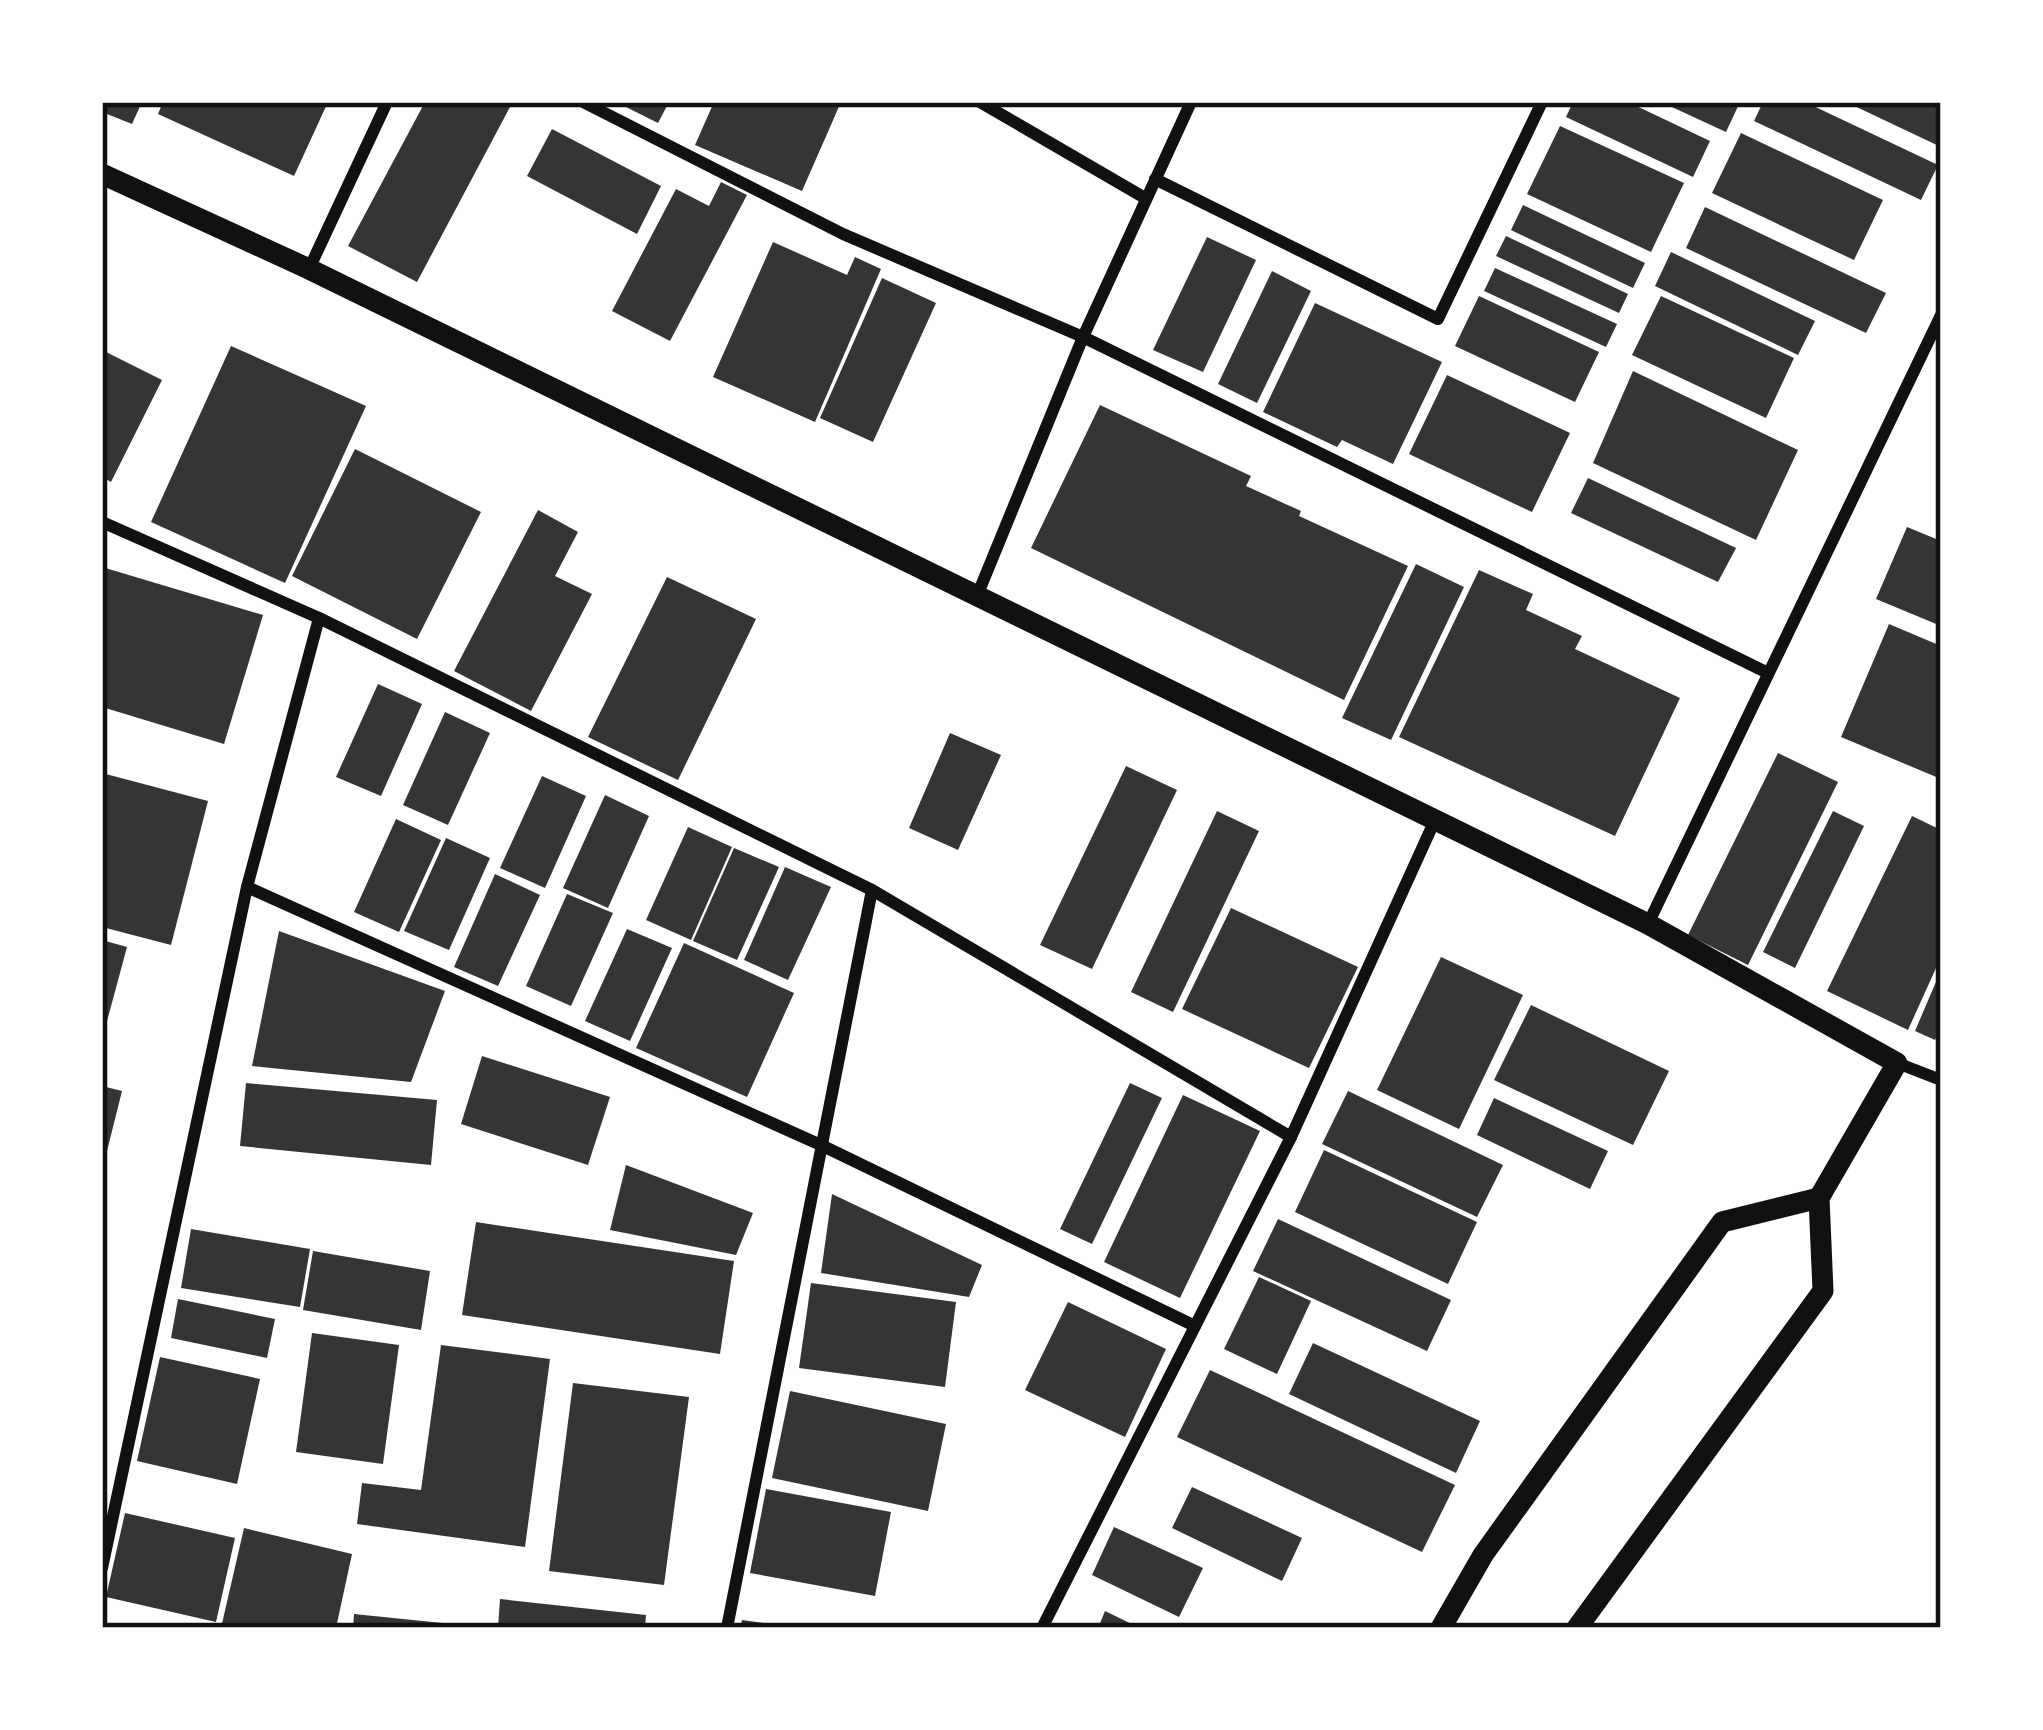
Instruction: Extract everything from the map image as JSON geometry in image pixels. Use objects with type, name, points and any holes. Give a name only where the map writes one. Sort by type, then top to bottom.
[{"type":"street","points":[[309,269],[387,102]]},
{"type":"street","points":[[583,102],[843,234],[1083,338],[1768,673]]},
{"type":"street","points":[[980,102],[1145,198]]},
{"type":"street","points":[[976,598],[1083,338],[1191,102]]},
{"type":"street","points":[[1155,179],[1438,319],[1542,102]]},
{"type":"street","points":[[102,174],[309,269],[1648,924],[1897,1063],[1941,1080]]},
{"type":"street","points":[[1648,924],[1941,315]]},
{"type":"street","points":[[102,522],[319,618],[872,890],[1291,1137]]},
{"type":"street","points":[[102,1568],[247,887],[319,618]]},
{"type":"street","points":[[1042,1628],[1291,1137],[1435,820]]},
{"type":"street","points":[[247,887],[823,1146],[1196,1326]]},
{"type":"street","points":[[727,1628],[872,890]]},
{"type":"street","points":[[1577,1628],[1823,1291],[1819,1198],[1897,1063]]},
{"type":"street","points":[[1441,1628],[1483,1555],[1723,1222],[1819,1198]]},
{"type":"building","points":[[102,102],[142,102],[132,124],[102,112]]},
{"type":"building","points":[[163,102],[328,102],[294,176],[158,114]]},
{"type":"building","points":[[425,102],[511,105],[417,282],[348,246]]},
{"type":"building","points":[[616,102],[669,102],[658,123]]},
{"type":"building","points":[[714,102],[841,102],[802,191],[695,145]]},
{"type":"building","points":[[1573,102],[1628,102],[1710,141],[1693,177],[1566,117]]},
{"type":"building","points":[[1661,102],[1740,102],[1726,132]]},
{"type":"building","points":[[1763,102],[1805,102],[1938,165],[1921,200],[1754,121]]},
{"type":"building","points":[[1846,102],[1941,102],[1941,147]]},
{"type":"building","points":[[1560,126],[1684,183],[1651,252],[1527,194]]},
{"type":"building","points":[[552,129],[661,186],[637,234],[527,176]]},
{"type":"building","points":[[1741,133],[1883,200],[1854,260],[1712,193]]},
{"type":"building","points":[[721,182],[747,195],[670,341],[612,311],[676,189],[709,206]]},
{"type":"building","points":[[1523,205],[1645,263],[1633,288],[1511,230]]},
{"type":"building","points":[[1705,207],[1886,293],[1866,333],[1686,248]]},
{"type":"building","points":[[1506,236],[1628,294],[1619,313],[1496,256]]},
{"type":"building","points":[[1207,237],[1256,260],[1203,372],[1153,350]]},
{"type":"building","points":[[773,242],[847,275],[855,257],[881,269],[815,422],[713,377]]},
{"type":"building","points":[[1671,252],[1815,321],[1798,355],[1655,286]]},
{"type":"building","points":[[1495,268],[1617,324],[1606,347],[1484,291]]},
{"type":"building","points":[[1272,271],[1311,291],[1257,403],[1218,384]]},
{"type":"building","points":[[882,278],[936,303],[873,442],[820,418]]},
{"type":"building","points":[[1479,296],[1599,352],[1575,402],[1455,346]]},
{"type":"building","points":[[1661,296],[1794,358],[1766,418],[1632,355]]},
{"type":"building","points":[[1315,303],[1442,362],[1393,464],[1342,440],[1337,447],[1263,412]]},
{"type":"building","points":[[231,346],[366,406],[285,583],[151,522]]},
{"type":"building","points":[[102,350],[162,380],[111,482],[102,477]]},
{"type":"building","points":[[1633,371],[1798,450],[1756,540],[1593,463]]},
{"type":"building","points":[[1447,375],[1570,433],[1532,512],[1409,454]]},
{"type":"building","points":[[1100,405],[1251,476],[1246,486],[1408,566],[1344,700],[1031,548]]},
{"type":"building","points":[[355,449],[481,512],[417,639],[292,576]]},
{"type":"building","points":[[1588,478],[1736,548],[1718,582],[1571,513]]},
{"type":"building","points":[[538,510],[578,532],[555,576],[592,594],[531,711],[454,671]]},
{"type":"building","points":[[1907,527],[1941,541],[1941,626],[1876,599]]},
{"type":"building","points":[[1416,564],[1464,587],[1391,740],[1342,718]]},
{"type":"building","points":[[102,567],[263,615],[224,744],[102,707]]},
{"type":"building","points":[[1479,570],[1533,594],[1526,610],[1582,636],[1575,649],[1680,698],[1615,836],[1399,737]]},
{"type":"building","points":[[667,577],[756,619],[678,780],[588,737]]},
{"type":"building","points":[[1889,624],[1941,646],[1941,779],[1841,737]]},
{"type":"building","points":[[378,684],[422,704],[381,796],[336,777]]},
{"type":"building","points":[[445,712],[490,733],[448,825],[403,805]]},
{"type":"building","points":[[950,733],[1001,755],[958,850],[909,828]]},
{"type":"building","points":[[1778,753],[1838,782],[1748,965],[1688,935]]},
{"type":"building","points":[[1126,766],[1177,790],[1092,969],[1040,945]]},
{"type":"building","points":[[102,773],[208,801],[171,945],[102,927]]},
{"type":"building","points":[[542,776],[586,796],[545,888],[500,868]]},
{"type":"building","points":[[605,795],[649,816],[608,908],[563,888]]},
{"type":"building","points":[[1217,811],[1259,831],[1173,1012],[1131,992]]},
{"type":"building","points":[[1833,811],[1864,826],[1795,968],[1763,952]]},
{"type":"building","points":[[1912,816],[1941,830],[1941,957],[1908,1030],[1827,991]]},
{"type":"building","points":[[396,819],[441,840],[399,932],[354,912]]},
{"type":"building","points":[[688,827],[732,847],[691,940],[646,920]]},
{"type":"building","points":[[446,838],[490,858],[449,950],[404,931]]},
{"type":"building","points":[[734,848],[779,867],[737,960],[693,941]]},
{"type":"building","points":[[785,867],[831,887],[788,980],[744,960]]},
{"type":"building","points":[[495,874],[540,895],[498,986],[454,967]]},
{"type":"building","points":[[567,894],[613,913],[571,1006],[526,986]]},
{"type":"building","points":[[1231,908],[1358,967],[1309,1068],[1182,1009]]},
{"type":"building","points":[[627,929],[672,948],[630,1041],[585,1021]]},
{"type":"building","points":[[279,931],[445,991],[411,1082],[252,1066]]},
{"type":"building","points":[[102,940],[127,947],[103,1036],[102,1036]]},
{"type":"building","points":[[684,943],[794,993],[747,1097],[636,1048]]},
{"type":"building","points":[[1441,957],[1523,995],[1459,1129],[1377,1090]]},
{"type":"building","points":[[1941,970],[1941,1027],[1935,1040],[1915,1031]]},
{"type":"building","points":[[1531,1005],[1669,1071],[1633,1145],[1494,1080]]},
{"type":"building","points":[[482,1056],[610,1097],[588,1165],[461,1124]]},
{"type":"building","points":[[246,1083],[437,1100],[431,1165],[240,1146]]},
{"type":"building","points":[[1130,1083],[1162,1098],[1092,1244],[1060,1229]]},
{"type":"building","points":[[102,1086],[122,1091],[104,1163],[102,1163]]},
{"type":"building","points":[[1348,1091],[1503,1165],[1477,1217],[1322,1144]]},
{"type":"building","points":[[1183,1095],[1260,1131],[1180,1298],[1104,1262]]},
{"type":"building","points":[[1494,1098],[1608,1151],[1590,1189],[1477,1135]]},
{"type":"building","points":[[1324,1150],[1477,1222],[1448,1284],[1295,1212]]},
{"type":"building","points":[[626,1165],[753,1213],[736,1255],[610,1230]]},
{"type":"building","points":[[832,1194],[982,1265],[969,1297],[821,1273]]},
{"type":"building","points":[[1278,1219],[1451,1300],[1427,1351],[1253,1271]]},
{"type":"building","points":[[476,1222],[734,1261],[720,1354],[462,1315]]},
{"type":"building","points":[[191,1229],[310,1249],[300,1307],[181,1288]]},
{"type":"building","points":[[313,1251],[430,1271],[421,1330],[303,1310]]},
{"type":"building","points":[[1259,1277],[1311,1301],[1277,1374],[1224,1349]]},
{"type":"building","points":[[811,1283],[956,1302],[945,1387],[799,1368]]},
{"type":"building","points":[[178,1299],[275,1319],[267,1358],[171,1338]]},
{"type":"building","points":[[1068,1302],[1166,1349],[1125,1437],[1025,1390]]},
{"type":"building","points":[[312,1333],[399,1345],[383,1464],[296,1452]]},
{"type":"building","points":[[1313,1343],[1480,1421],[1456,1473],[1289,1394]]},
{"type":"building","points":[[441,1345],[550,1359],[525,1547],[357,1524],[362,1483],[421,1490]]},
{"type":"building","points":[[160,1357],[260,1379],[237,1484],[137,1461]]},
{"type":"building","points":[[1210,1370],[1455,1485],[1422,1552],[1177,1437]]},
{"type":"building","points":[[573,1383],[689,1397],[664,1585],[549,1571]]},
{"type":"building","points":[[790,1391],[946,1424],[928,1511],[772,1478]]},
{"type":"building","points":[[1192,1487],[1302,1538],[1282,1581],[1172,1528]]},
{"type":"building","points":[[766,1489],[891,1512],[875,1596],[750,1573]]},
{"type":"building","points":[[125,1513],[235,1538],[216,1622],[106,1597]]},
{"type":"building","points":[[1114,1527],[1203,1568],[1179,1617],[1092,1575]]},
{"type":"building","points":[[244,1528],[352,1554],[336,1628],[221,1628]]},
{"type":"building","points":[[500,1599],[646,1615],[645,1628],[498,1628]]},
{"type":"building","points":[[1105,1611],[1140,1628],[1098,1628]]},
{"type":"building","points":[[354,1614],[462,1625],[462,1628],[353,1628]]},
{"type":"building","points":[[742,1620],[778,1625],[778,1628],[740,1628]]}]
